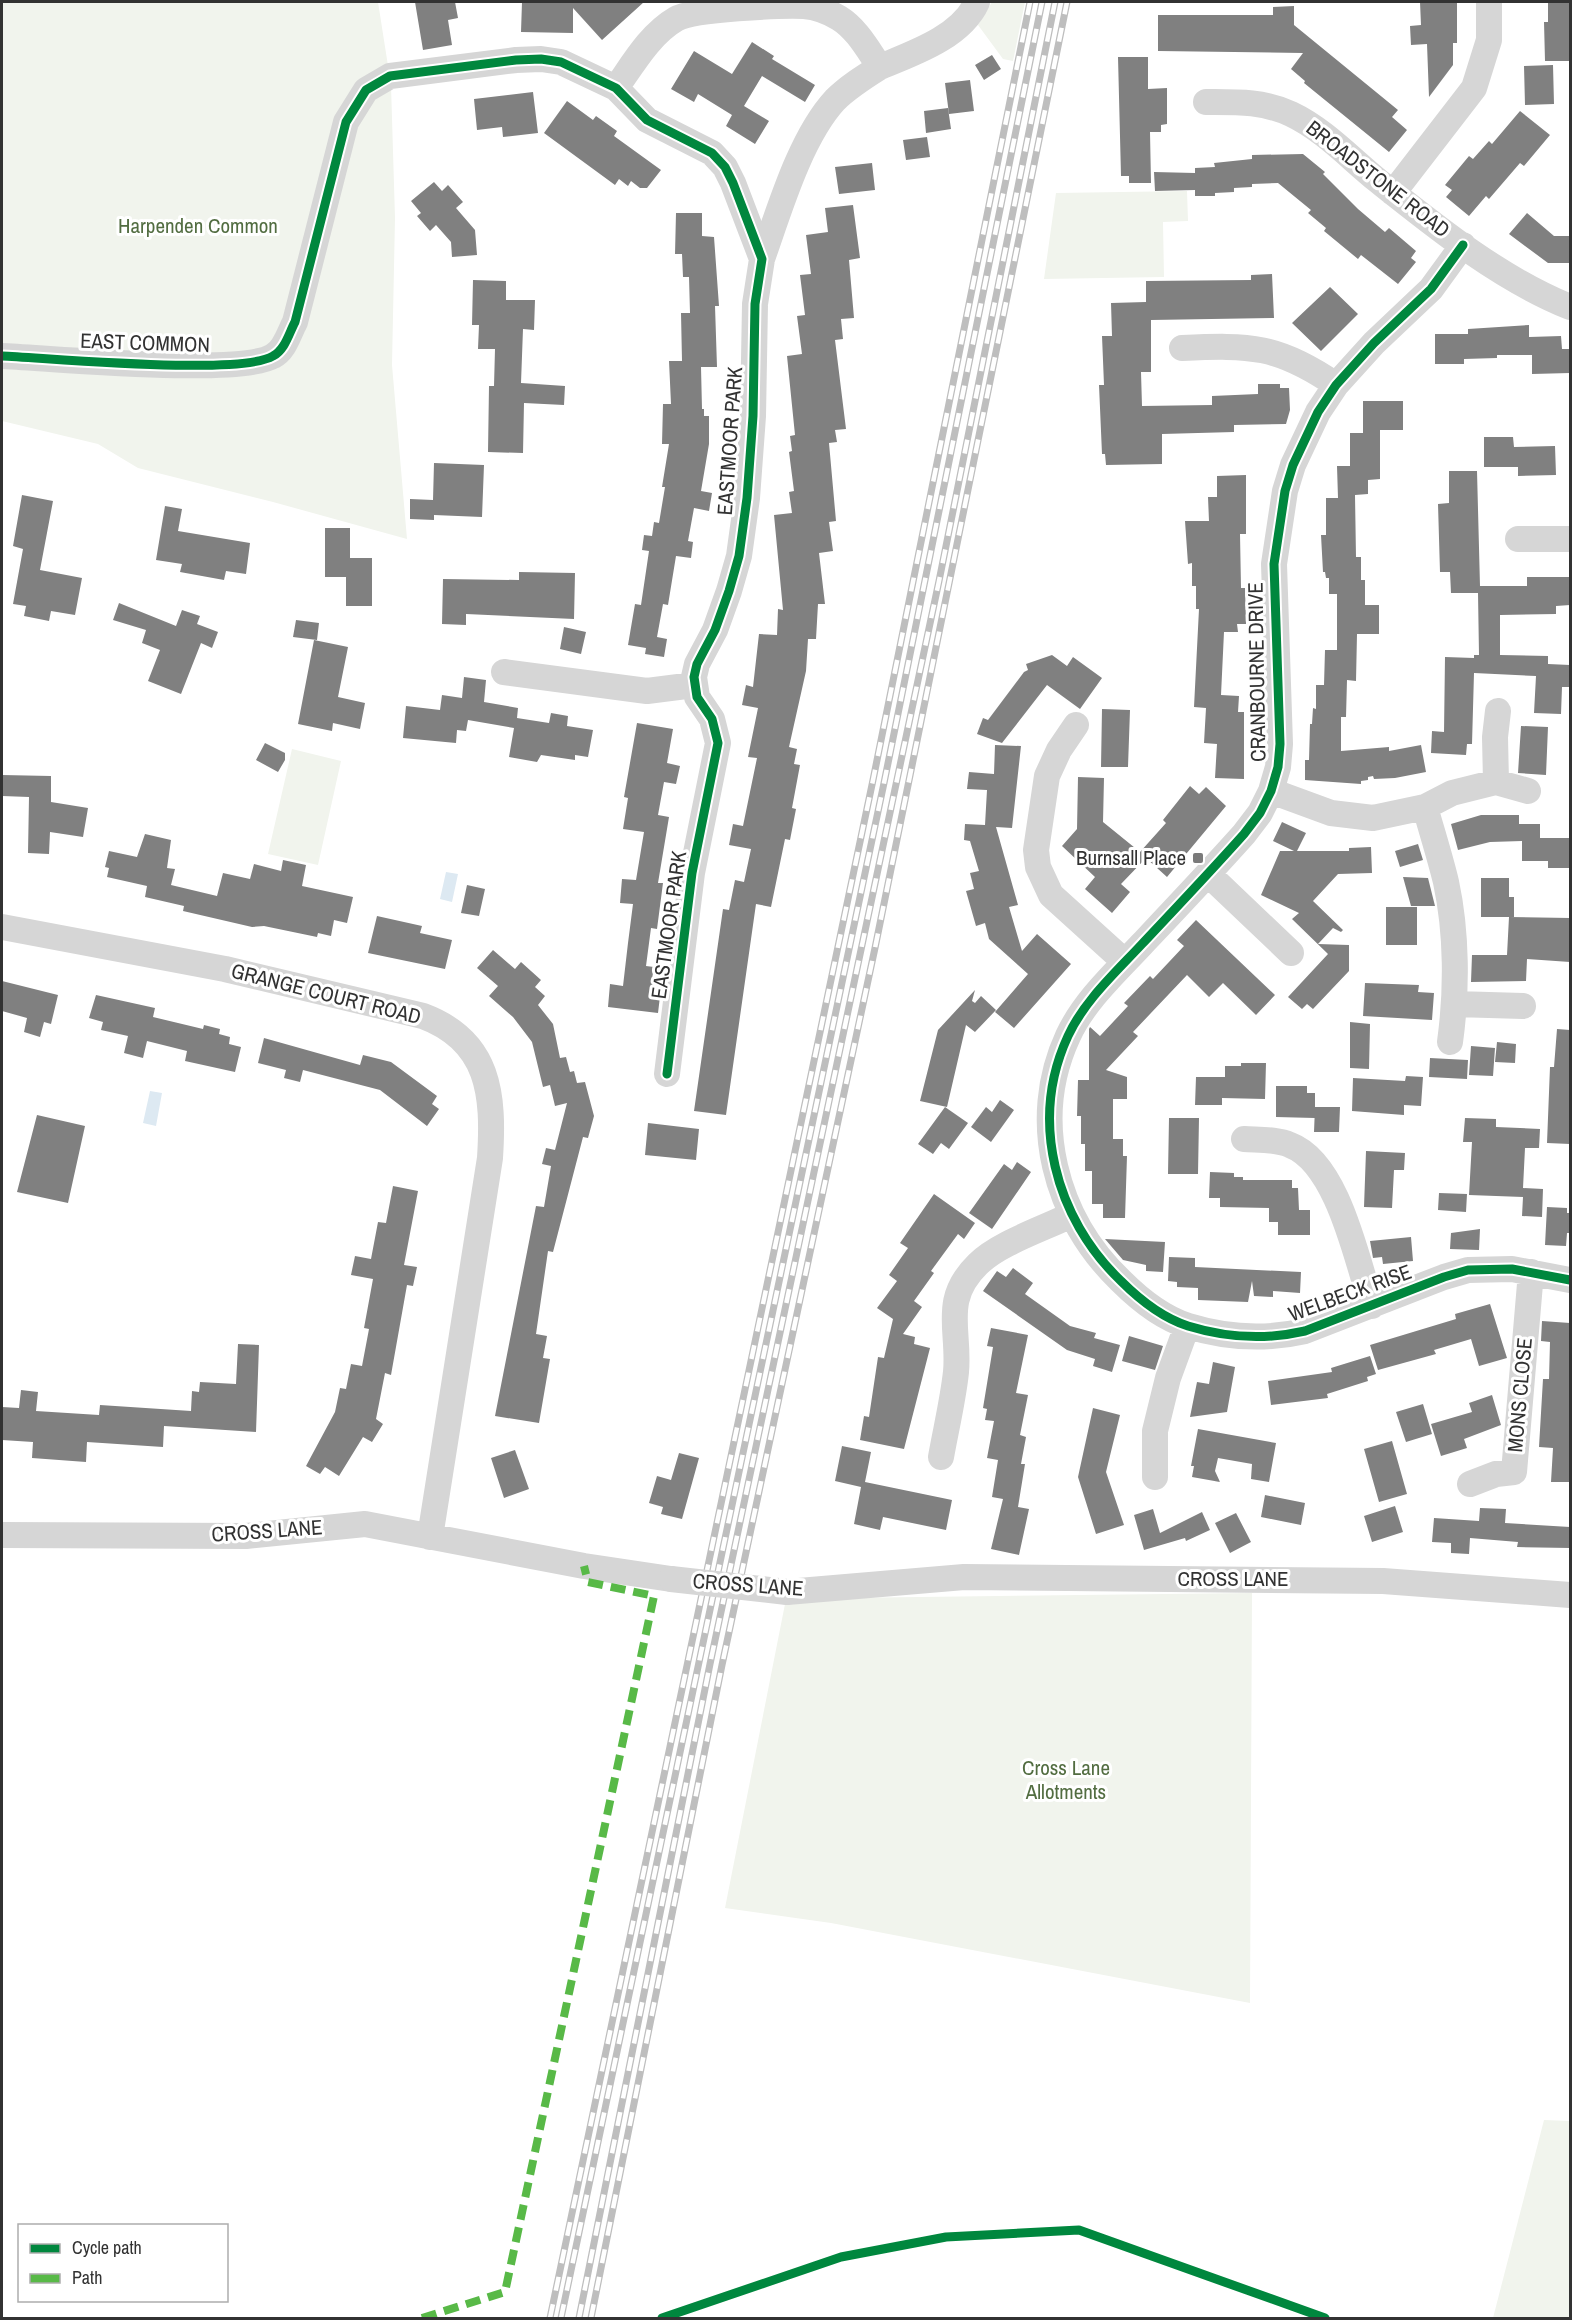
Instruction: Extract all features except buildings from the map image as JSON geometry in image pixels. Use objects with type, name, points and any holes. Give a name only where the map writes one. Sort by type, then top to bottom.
[{"type":"street","name":"EASTMOOR PARK","points":[[667,1074],[692,873],[718,743],[712,719],[697,698],[694,685],[697,664],[715,630],[739,556],[753,416],[754,304],[762,259],[791,178],[818,123],[847,89],[880,67],[929,46],[971,15],[977,2]]},
{"type":"street","points":[[1393,193],[1474,88],[1489,40],[1489,2]]},
{"type":"street","points":[[762,259],[725,166],[712,153],[647,120],[616,88],[663,28],[678,18],[695,12],[804,6],[825,10],[841,19],[855,32],[880,67]]},
{"type":"street","name":"EAST COMMON","points":[[2,356],[196,365],[252,364],[274,356],[283,348],[295,322],[346,122],[366,90],[390,76],[541,59],[561,62],[616,88]]},
{"type":"street","name":"BROADSTONE ROAD","points":[[1206,102],[1248,101],[1290,113],[1307,123],[1393,193],[1463,245],[1513,278],[1570,307]]},
{"type":"street","name":"CRANBOURNE DRIVE","points":[[1095,1253],[1071,1215],[1052,1156],[1048,1108],[1051,1086],[1068,1035],[1099,991],[1208,874],[1260,813],[1271,791],[1280,744],[1274,564],[1285,491],[1300,449],[1318,412],[1336,386],[1374,343],[1431,289],[1463,245]]},
{"type":"street","points":[[1182,348],[1256,347],[1294,358],[1336,386]]},
{"type":"street","points":[[1518,539],[1570,539]]},
{"type":"street","points":[[504,672],[647,690],[694,685]]},
{"type":"street","points":[[1496,782],[1495,737],[1498,711]]},
{"type":"street","points":[[1076,725],[1059,750],[1047,776],[1036,850],[1038,867],[1051,896],[1125,962]]},
{"type":"street","points":[[1271,791],[1331,813],[1349,817],[1373,818],[1425,807],[1452,793],[1496,782],[1528,791]]},
{"type":"street","points":[[1425,807],[1446,883],[1451,919],[1455,1004],[1450,1042]]},
{"type":"street","points":[[1208,874],[1291,952]]},
{"type":"street","name":"GRANGE COURT ROAD","points":[[2,927],[225,969],[423,1016],[441,1023],[471,1048],[481,1064],[493,1117],[490,1158],[430,1537]]},
{"type":"street","points":[[1455,1004],[1523,1006]]},
{"type":"street","points":[[1244,1139],[1290,1144],[1305,1154],[1325,1174],[1341,1213],[1372,1306]]},
{"type":"street","points":[[941,1457],[956,1374],[952,1315],[966,1280],[977,1265],[990,1254],[1071,1215]]},
{"type":"street","name":"WELBECK RISE","points":[[1095,1253],[1133,1294],[1158,1312],[1187,1326],[1225,1335],[1282,1336],[1305,1331],[1443,1277],[1468,1270],[1488,1268],[1531,1272],[1570,1280]]},
{"type":"street","name":"MONS CLOSE","points":[[1470,1484],[1496,1474],[1514,1472],[1531,1272]]},
{"type":"street","points":[[1155,1478],[1157,1422],[1168,1378],[1187,1326]]},
{"type":"street","name":"CROSS LANE","points":[[2,1535],[246,1536],[365,1524],[584,1566],[671,1579],[787,1592],[976,1577],[1383,1581],[1570,1595]]},
{"type":"green space","name":"Harpenden Common","points":[[2,2],[378,2],[391,85],[395,218],[392,365],[407,539],[138,468],[98,444],[2,421]]},
{"type":"green space","points":[[992,2],[1025,2],[1013,61],[1003,59],[978,25]]},
{"type":"green space","points":[[1187,191],[1188,221],[1163,222],[1164,277],[1044,279],[1056,193]]},
{"type":"green space","points":[[292,749],[341,761],[318,865],[268,854]]},
{"type":"green space","name":"Cross Lane Allotments","points":[[1252,1593],[1250,2003],[831,1923],[725,1908],[785,1604],[840,1598]]},
{"type":"green space","points":[[1544,2120],[1570,2121],[1570,2318],[1493,2318]]},
{"type":"shaded area","points":[[446,872],[458,874],[452,902],[440,899]]},
{"type":"shaded area","points":[[150,1091],[162,1093],[156,1126],[143,1123]]},
{"type":"railway","points":[[550,2318],[873,780],[1030,2]]},
{"type":"railway","points":[[561,2318],[884,783],[1042,2]]},
{"type":"railway","points":[[579,2318],[710,1664],[939,581],[1055,2]]},
{"type":"railway","points":[[591,2318],[722,1665],[875,948],[1067,2]]},
{"type":"marked path","points":[[422,2318],[505,2292],[654,1596],[588,1582],[584,1566]]},
{"type":"cycle path","points":[[2,356],[185,365],[254,362],[273,356],[284,346],[295,322],[346,122],[366,90],[390,76],[516,60],[541,59],[561,62],[616,88],[647,120],[712,153],[725,167],[762,259],[755,304],[753,416],[747,498],[739,556],[715,630],[697,664],[694,677],[697,697],[712,719],[718,743],[692,873],[667,1074]]},
{"type":"cycle path","points":[[1463,245],[1431,289],[1374,343],[1336,385],[1318,412],[1293,465],[1285,491],[1274,564],[1280,744],[1278,767],[1271,791],[1260,813],[1244,834],[1111,976],[1075,1023],[1056,1068],[1051,1101],[1050,1134],[1055,1166],[1065,1198],[1079,1228],[1098,1256],[1144,1301],[1161,1313],[1188,1326],[1232,1335],[1261,1337],[1290,1334],[1305,1331],[1444,1277],[1468,1270],[1512,1269],[1570,1280]]},
{"type":"cycle path","points":[[662,2318],[841,2257],[946,2237],[1079,2230],[1325,2318]]},
{"type":"place","name":"Burnsall Place","points":[[1198,858]]}]
